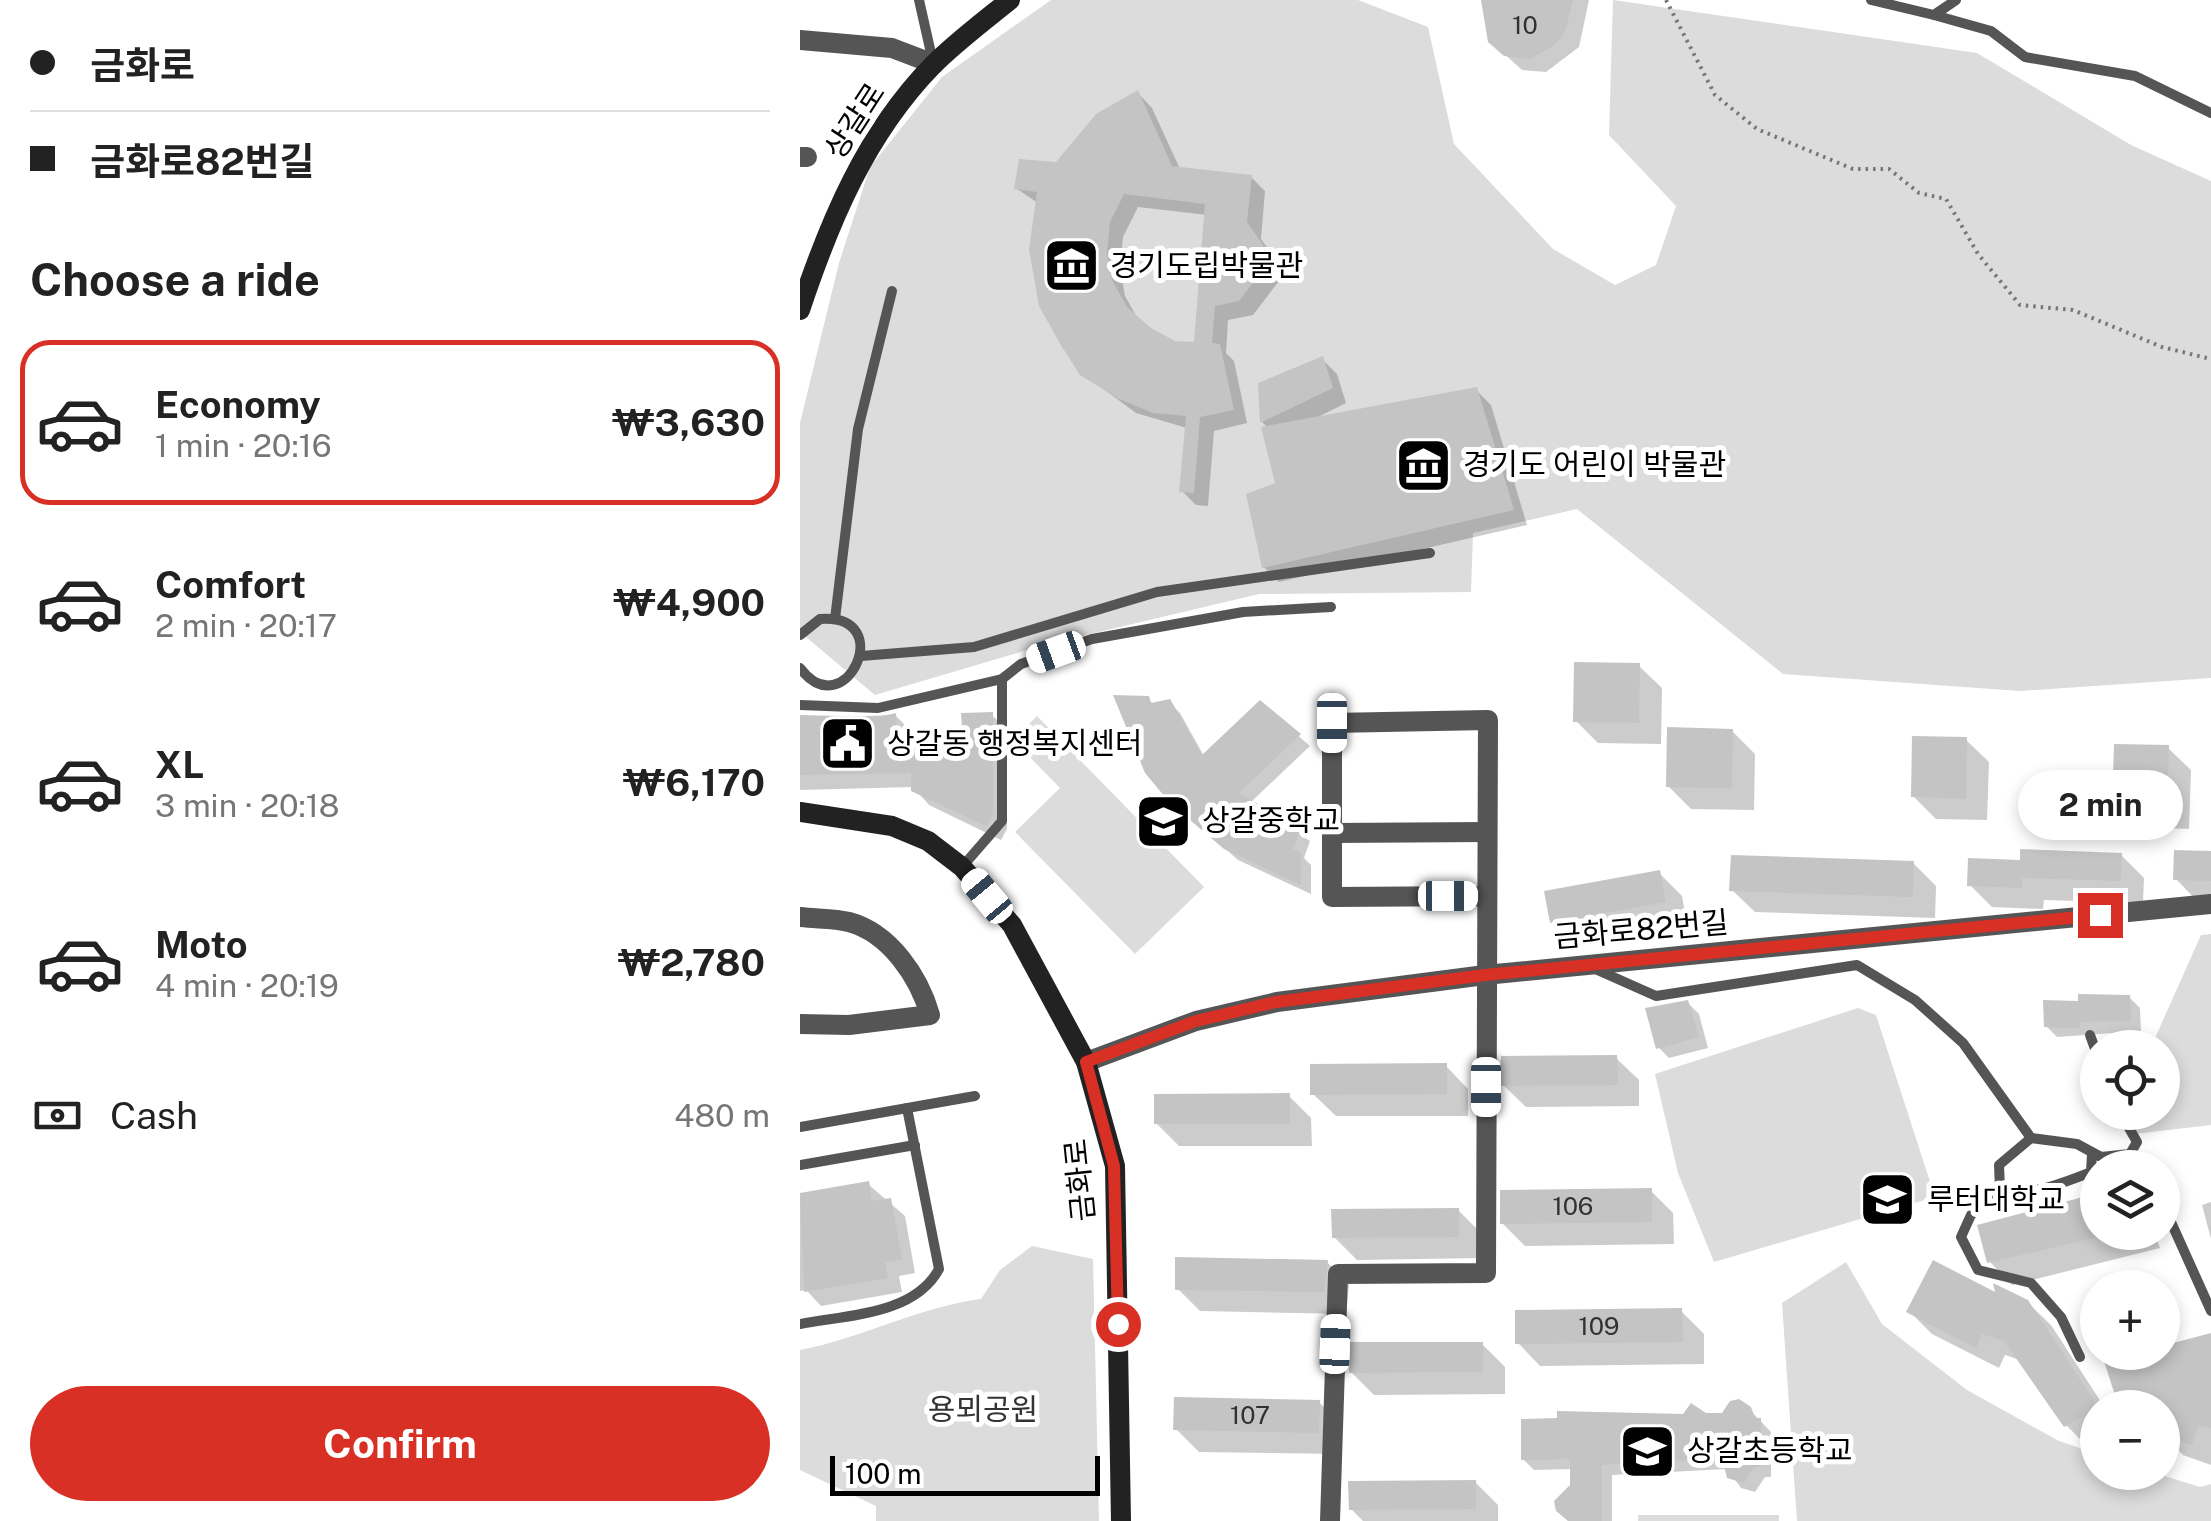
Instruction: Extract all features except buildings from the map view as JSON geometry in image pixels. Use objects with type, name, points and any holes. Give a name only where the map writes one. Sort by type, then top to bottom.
[{"type":"street","name":"상갈로","points":[[800,310],[833,218],[884,122],[934,64],[1010,0]]},
{"type":"street","points":[[800,40],[892,48],[934,64]]},
{"type":"street","points":[[1330,1521],[1338,1274],[1486,1273],[1488,720],[1332,723],[1332,896],[1486,896]]},
{"type":"street","name":"금화로","points":[[800,812],[892,826],[928,841],[962,866],[1012,925],[1086,1062],[1114,1166],[1121,1521]]},
{"type":"street","points":[[1332,833],[1487,832]]},
{"type":"street","name":"금화로82번길","points":[[1086,1062],[1196,1021],[1276,1002],[1485,975],[2211,904]]},
{"type":"street","points":[[800,917],[850,922],[886,943],[922,985],[930,1015],[849,1025],[800,1024]]},
{"type":"lane","points":[[919,0],[934,64]]},
{"type":"lane","points":[[1871,0],[1991,31],[2025,57],[2135,76],[2211,114]]},
{"type":"lane","points":[[1934,16],[1956,0]]},
{"type":"lane","points":[[835,619],[858,429],[892,291]]},
{"type":"lane","points":[[861,656],[974,648],[1157,592],[1430,553]]},
{"type":"lane","points":[[800,705],[878,708],[1002,679],[1021,664],[1092,639],[1242,612],[1331,607]]},
{"type":"lane","points":[[800,635],[820,619],[835,619],[857,636],[861,656],[851,675],[832,684],[811,680],[800,668]]},
{"type":"lane","points":[[962,866],[1002,821],[1002,679]]},
{"type":"lane","points":[[1587,966],[1656,996],[1857,965],[1915,1000],[1963,1043],[2031,1138]]},
{"type":"lane","points":[[800,1128],[975,1096]]},
{"type":"lane","points":[[800,1324],[894,1306],[928,1288],[940,1260],[908,1108]]},
{"type":"lane","points":[[2000,1190],[1998,1165],[2031,1138],[2077,1144],[2086,1150]]},
{"type":"lane","points":[[800,1165],[915,1145]]},
{"type":"lane","points":[[2000,1190],[2015,1193],[2080,1176]]},
{"type":"lane","points":[[2000,1190],[1970,1215],[1961,1238],[1978,1270],[2031,1283],[2061,1317],[2080,1357]]},
{"type":"lane","points":[[2180,1242],[2211,1311]]},
{"type":"path","points":[[1666,0],[1715,96],[1757,129],[1854,169],[1889,169],[1919,193],[1946,199],[1978,254],[2020,305],[2073,310],[2162,347],[2211,358]]},
{"type":"green space","points":[[1051,0],[1358,0],[1428,27],[1454,144],[1553,249],[1615,285],[1656,265],[1676,206],[1609,135],[1613,0],[1977,53],[2131,145],[2211,181],[2211,678],[2020,691],[1783,674],[1577,509],[1473,533],[1471,592],[1259,594],[1044,645],[875,695],[800,632],[800,423],[839,263],[870,167],[942,77]]},
{"type":"green space","points":[[1037,716],[1204,887],[1135,954],[1015,832],[1060,788],[1013,740]]},
{"type":"green space","points":[[2211,934],[2211,1125],[2180,1129],[2180,1030],[2159,1030],[2201,935]]},
{"type":"green space","points":[[1858,1008],[1876,1015],[1935,1197],[1714,1262],[1678,1173],[1655,1074]]},
{"type":"green space","points":[[2135,1130],[2168,1130],[2134,1134]]},
{"type":"green space","name":"용뫼공원","points":[[1032,1246],[1093,1259],[1099,1521],[876,1521],[876,1506],[800,1470],[800,1350],[981,1299],[1000,1270]]},
{"type":"green space","points":[[1846,1262],[1882,1324],[1967,1390],[2059,1441],[2080,1448],[2080,1490],[2180,1490],[2180,1481],[2200,1487],[2211,1484],[2211,1521],[1797,1521],[1782,1303]]},
{"type":"green space","points":[[1638,1515],[1779,1515],[1779,1521],[1638,1521]]},
{"type":"place","name":"경기도립박물관","points":[[1071,266]]},
{"type":"place","name":"경기도 어린이 박물관","points":[[1424,465]]},
{"type":"place","name":"상갈동 행정복지센터","points":[[848,744]]},
{"type":"place","name":"상갈중학교","points":[[1163,821]]},
{"type":"place","name":"루터대학교","points":[[1888,1200]]},
{"type":"place","name":"상갈초등학교","points":[[1648,1451]]},
{"type":"route","points":[[1118,1324],[1114,1166],[1098,1094],[1086,1062],[1196,1021],[1276,1002],[1485,975],[2100,915]]}]
